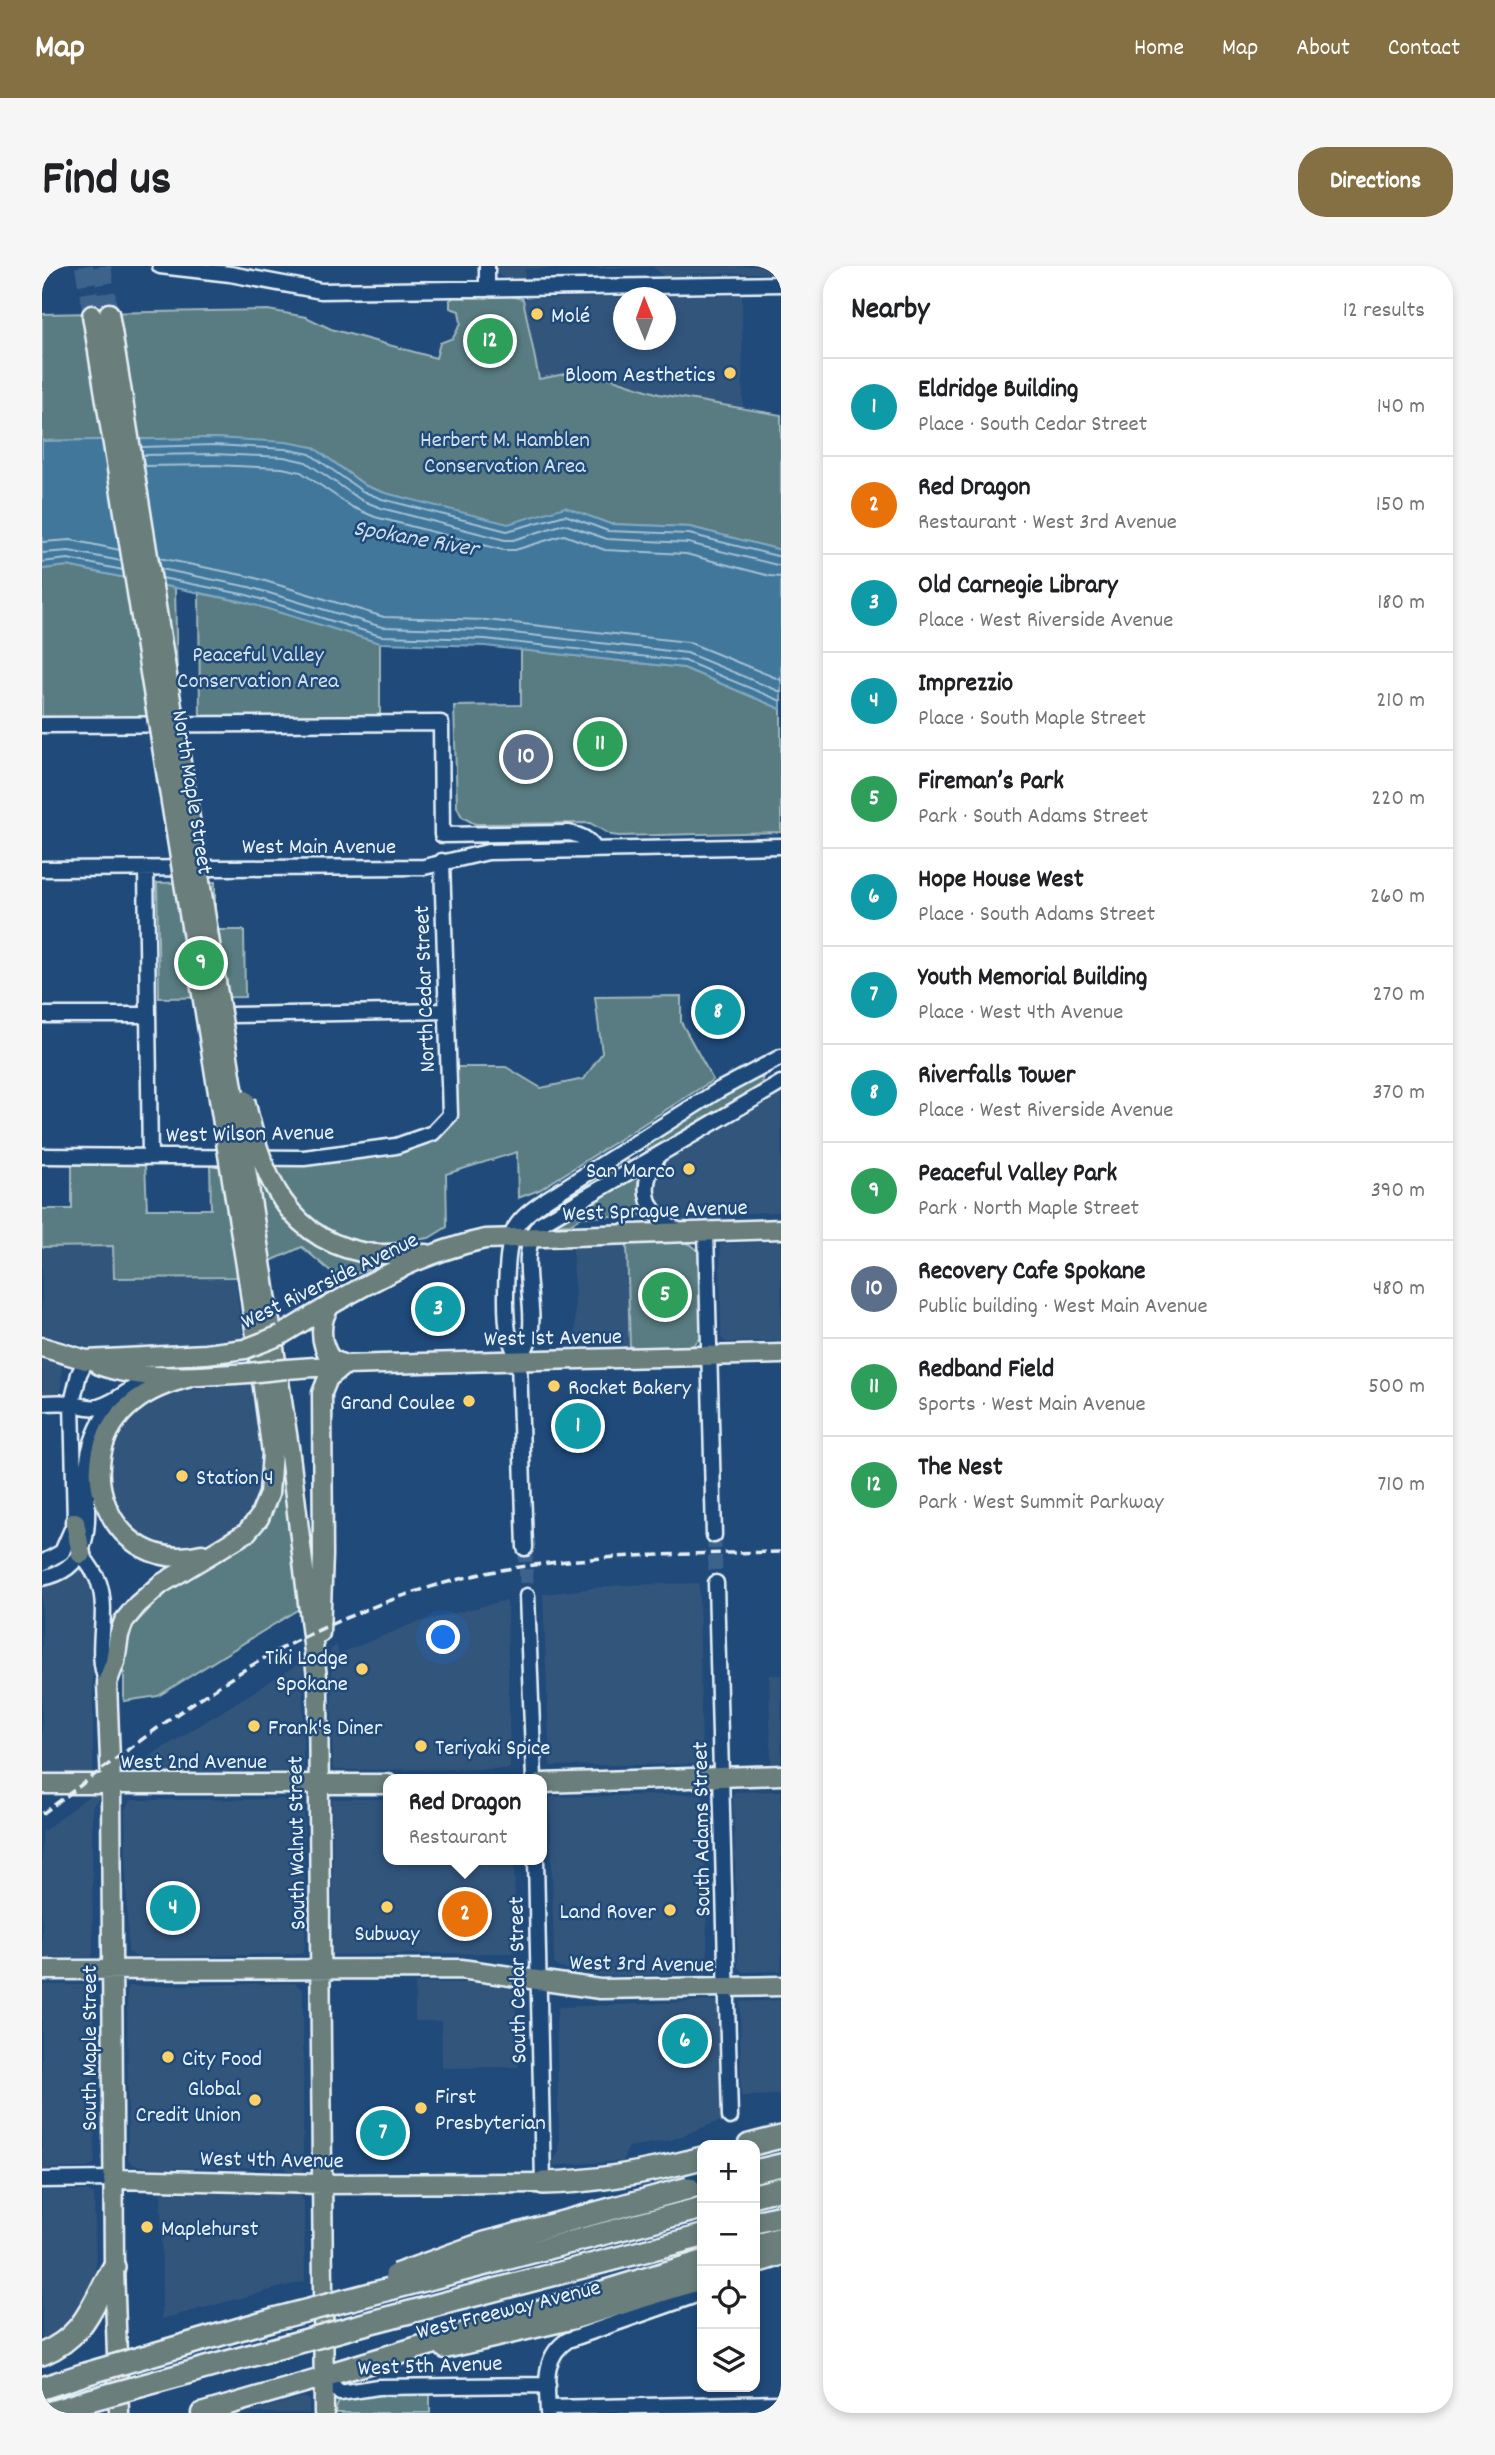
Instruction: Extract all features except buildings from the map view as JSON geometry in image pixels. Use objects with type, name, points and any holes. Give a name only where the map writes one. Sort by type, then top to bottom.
[{"type":"highway","points":[[760,2142],[781,2137]]},
{"type":"highway","points":[[543,2183],[615,2177],[697,2159]]},
{"type":"highway","points":[[760,2170],[781,2165]]},
{"type":"highway","points":[[274,2319],[485,2243],[696,2187]]},
{"type":"highway","points":[[760,2193],[781,2188]]},
{"type":"highway","points":[[42,2388],[274,2319],[697,2209]]},
{"type":"highway","points":[[760,2221],[781,2216]]},
{"type":"highway","points":[[48,2413],[368,2323],[697,2237]]},
{"type":"highway","points":[[760,2244],[781,2238]]},
{"type":"highway","points":[[324,2376],[697,2263]]},
{"type":"highway","points":[[42,2354],[70,2338],[88,2319],[114,2267]]},
{"type":"main road","name":"North Maple Street","points":[[102,323],[205,912],[255,1276],[102,323]]},
{"type":"main road","points":[[205,912],[246,1105],[267,1174],[286,1207],[310,1232],[333,1244],[358,1252],[434,1254]]},
{"type":"main road","name":"West Sprague Avenue","points":[[531,1238],[781,1228]]},
{"type":"main road","name":"West Riverside Avenue","points":[[42,1347],[86,1360],[206,1354],[245,1349],[281,1335],[351,1291],[459,1244],[485,1239],[531,1238]]},
{"type":"main road","name":"South Maple Street","points":[[119,2413],[114,2267],[111,1785],[107,1683],[115,1662],[124,1621],[137,1605],[161,1584],[223,1549],[253,1526],[264,1509],[272,1482],[272,1453],[255,1276]]},
{"type":"main road","name":"South Walnut Street","points":[[255,1276],[289,1447],[318,1685],[324,2413]]},
{"type":"main road","points":[[318,1685],[323,1555],[322,1393],[328,1378],[344,1365],[331,1359],[323,1342],[324,1318],[331,1304]]},
{"type":"main road","name":"West 1st Avenue","points":[[86,1360],[112,1369],[191,1377],[344,1365],[781,1354]]},
{"type":"main road","points":[[191,1377],[164,1384],[150,1391],[119,1416],[104,1443],[101,1458],[102,1494],[113,1520],[125,1535],[159,1556],[184,1558],[223,1549]]},
{"type":"main road","name":"South Maple Street","points":[[75,1522],[81,1554]]},
{"type":"main road","points":[[547,1783],[781,1775]]},
{"type":"main road","name":"West 2nd Avenue","points":[[42,1784],[383,1784]]},
{"type":"main road","name":"West 3rd Avenue","points":[[42,1970],[461,1969],[614,1990],[781,1986]]},
{"type":"main road","name":"West 4th Avenue","points":[[114,2179],[322,2184],[543,2183]]},
{"type":"main road","points":[[760,2263],[781,2258]]},
{"type":"main road","name":"West Freeway Avenue","points":[[324,2376],[575,2319],[697,2282]]},
{"type":"main road","points":[[201,2413],[324,2376]]},
{"type":"street","points":[[160,266],[230,274],[321,291],[781,284]]},
{"type":"street","points":[[487,266],[487,289]]},
{"type":"street","points":[[42,725],[441,723],[442,835],[569,833],[589,840],[594,849]]},
{"type":"street","name":"West Main Avenue","points":[[42,869],[425,867],[488,852],[781,846]]},
{"type":"street","name":"North Cedar Street","points":[[442,861],[450,1115]]},
{"type":"street","points":[[146,869],[150,1157]]},
{"type":"street","points":[[232,1015],[446,1011]]},
{"type":"street","points":[[42,1015],[148,1015]]},
{"type":"street","points":[[525,1548],[519,1361],[509,1335],[506,1266],[511,1238],[520,1221],[528,1213],[719,1090],[781,1058]]},
{"type":"street","points":[[519,1361],[530,1335],[528,1258],[531,1238],[536,1229],[544,1221],[779,1084],[766,1065]]},
{"type":"street","name":"West Wilson Avenue","points":[[42,1156],[303,1158],[396,1146],[433,1133],[450,1115]]},
{"type":"street","points":[[647,1137],[659,1155]]},
{"type":"street","points":[[659,1155],[648,1176],[648,1198],[659,1218],[684,1232]]},
{"type":"street","points":[[706,1231],[714,1535]]},
{"type":"street","name":"South Maple Street","points":[[75,1522],[72,1403],[79,1374],[86,1360]]},
{"type":"street","points":[[42,1403],[72,1403],[89,1408],[99,1407],[144,1380],[158,1375]]},
{"type":"street","points":[[42,1578],[56,1576],[81,1554],[86,1526],[90,1448],[98,1425],[114,1400]]},
{"type":"street","points":[[42,1563],[62,1552],[75,1522]]},
{"type":"street","name":"South Maple Street","points":[[81,1554],[96,1575],[102,1595],[100,1658],[107,1683]]},
{"type":"street","name":"South Adams Street","points":[[716,1583],[730,2117]]},
{"type":"street","points":[[527,1596],[534,1774]]},
{"type":"street","name":"South Cedar Street","points":[[536,1865],[543,2183]]},
{"type":"street","name":"West 4th Avenue","points":[[42,2180],[114,2179]]},
{"type":"street","points":[[760,2270],[781,2258]]},
{"type":"street","points":[[697,2295],[568,2340],[559,2346],[551,2358],[548,2411],[738,2409],[781,2403]]},
{"type":"street","name":"West 5th Avenue","points":[[324,2376],[340,2393],[378,2387],[548,2385]]},
{"type":"shaded area","points":[[492,266],[781,266],[781,273],[693,274],[685,278],[665,278],[653,267],[525,269],[525,280],[512,280],[500,276]]},
{"type":"shaded area","points":[[681,293],[694,296],[742,295],[743,409],[647,392],[540,384],[523,299],[613,297],[613,350],[676,350],[676,296]]},
{"type":"shaded area","points":[[781,1089],[781,1212],[700,1215],[677,1220],[660,1209],[655,1202],[651,1186],[659,1165]]},
{"type":"shaded area","points":[[781,1241],[781,1341],[723,1340],[720,1244]]},
{"type":"shaded area","points":[[627,1243],[630,1348],[620,1345],[576,1346],[573,1246]]},
{"type":"shaded area","points":[[114,1246],[115,1278],[235,1277],[243,1341],[188,1348],[91,1348],[42,1334],[42,1247]]},
{"type":"shaded area","points":[[42,1358],[62,1365],[61,1395],[42,1395]]},
{"type":"shaded area","points":[[250,1383],[255,1388],[263,1466],[259,1494],[242,1522],[216,1541],[199,1548],[159,1550],[121,1524],[103,1467],[126,1414],[164,1393]]},
{"type":"shaded area","points":[[80,1568],[91,1575],[96,1599],[93,1608],[93,1771],[42,1773],[42,1585]]},
{"type":"shaded area","points":[[699,1583],[702,1764],[550,1766],[543,1594],[620,1585]]},
{"type":"shaded area","points":[[507,1600],[510,1768],[333,1770],[331,1649],[337,1645],[338,1654],[415,1623]]},
{"type":"shaded area","points":[[303,1661],[301,1771],[124,1772]]},
{"type":"shaded area","points":[[769,1675],[781,1675],[781,1762],[771,1763]]},
{"type":"shaded area","points":[[781,1791],[781,1971],[743,1972],[738,1967],[733,1794]]},
{"type":"shaded area","points":[[97,1792],[101,1795],[92,1811],[93,1954],[91,1957],[42,1957],[42,1832]]},
{"type":"shaded area","points":[[703,1794],[708,1971],[610,1976],[557,1967],[554,1962],[550,1797]]},
{"type":"shaded area","points":[[295,1799],[304,1806],[305,1948],[302,1954],[137,1957],[128,1952],[125,1810],[129,1802]]},
{"type":"shaded area","points":[[383,1799],[383,1865],[514,1865],[516,1945],[512,1953],[328,1955],[328,1949],[333,1946],[332,1801]]},
{"type":"shaded area","points":[[295,1983],[303,1990],[303,2173],[293,2175],[284,2167],[157,2168],[130,2162],[129,1986]]},
{"type":"shaded area","points":[[415,1983],[475,1983],[515,1992],[519,2067],[442,2068],[441,2021],[415,2021]]},
{"type":"shaded area","points":[[42,1985],[86,1985],[93,1991],[95,2160],[94,2164],[87,2168],[42,2169]]},
{"type":"shaded area","points":[[781,2000],[781,2095],[741,2096],[740,2002]]},
{"type":"shaded area","points":[[715,2001],[720,2007],[724,2122],[717,2122],[671,2140],[628,2147],[623,2161],[551,2166],[558,2152],[559,2142],[558,2007]]},
{"type":"shaded area","points":[[42,2191],[87,2191],[94,2195],[96,2267],[92,2290],[77,2317],[42,2342]]},
{"type":"shaded area","points":[[161,2193],[300,2194],[304,2201],[305,2281],[162,2319]]},
{"type":"shaded area","points":[[303,2397],[309,2399],[309,2413],[247,2413]]},
{"type":"green space","name":"Herbert M. Hamblen Conservation Area","points":[[510,296],[523,299],[539,379],[585,370],[659,394],[781,415],[781,550],[690,527],[610,524],[565,508],[509,525],[366,486],[313,447],[214,438],[42,441],[42,314],[268,310],[306,317],[331,329],[436,358],[440,343],[453,338],[461,323],[459,311],[450,308],[450,300],[454,297]]},
{"type":"green space","name":"Peaceful Valley Conservation Area","points":[[67,566],[175,588],[178,724],[42,725],[42,569]]},
{"type":"green space","name":"Peaceful Valley Conservation Area","points":[[199,593],[245,602],[380,643],[380,723],[200,724]]},
{"type":"green space","points":[[521,650],[684,668],[781,709],[781,832],[619,836],[611,835],[590,823],[475,824],[462,817],[457,807],[454,706],[521,705]]},
{"type":"green space","points":[[215,882],[215,930],[244,930],[245,997],[159,998],[157,883]]},
{"type":"green space","points":[[681,996],[681,1022],[713,1080],[539,1190],[518,1198],[517,1152],[446,1174],[447,1227],[429,1238],[377,1245],[376,1267],[345,1278],[329,1270],[302,1247],[235,1277],[114,1278],[113,1246],[42,1247],[42,1209],[72,1209],[72,1165],[145,1164],[147,1209],[211,1209],[210,1163],[397,1150],[452,1117],[453,1067],[506,1067],[541,1088],[584,1079],[602,1053],[595,997]]},
{"type":"green space","points":[[756,1077],[763,1079],[762,1086],[653,1152],[647,1149],[647,1143]]},
{"type":"green space","points":[[626,1157],[640,1175],[638,1189],[646,1212],[644,1215],[582,1217],[570,1224],[527,1226],[538,1211]]},
{"type":"green space","points":[[674,1240],[690,1244],[700,1252],[701,1338],[692,1346],[630,1348],[627,1243]]},
{"type":"green space","points":[[281,1478],[286,1478],[302,1607],[158,1696],[124,1701],[124,1657],[131,1628],[168,1590],[252,1541],[273,1510]]},
{"type":"green space","points":[[352,2394],[430,2395],[430,2413],[335,2413],[340,2401]]},
{"type":"water","name":"Spokane River","points":[[214,438],[286,442],[313,447],[366,486],[508,524],[565,507],[610,524],[690,527],[781,550],[781,709],[684,668],[485,646],[380,643],[245,602],[67,566],[42,569],[42,441]]},
{"type":"tunnel","points":[[84,266],[92,315]]},
{"type":"tunnel","points":[[102,266],[109,313]]},
{"type":"tunnel","points":[[714,1535],[716,1583]]},
{"type":"tunnel","points":[[525,1548],[527,1596]]},
{"type":"railway","points":[[42,1814],[229,1679],[296,1641],[396,1598],[474,1575],[536,1565],[641,1556],[781,1552]]},
{"type":"place","name":"Molé","points":[[537,314]]},
{"type":"place","name":"The Nest","points":[[490,341]]},
{"type":"place","name":"Bloom Aesthetics","points":[[730,373]]},
{"type":"place","name":"Redband Field","points":[[600,744]]},
{"type":"place","name":"Recovery Cafe Spokane","points":[[526,757]]},
{"type":"place","name":"Peaceful Valley Park","points":[[201,963]]},
{"type":"place","name":"Riverfalls Tower","points":[[718,1012]]},
{"type":"place","name":"San Marco","points":[[689,1169]]},
{"type":"place","name":"Fireman’s Park","points":[[665,1295]]},
{"type":"place","name":"Old Carnegie Library","points":[[438,1309]]},
{"type":"place","name":"Rocket Bakery","points":[[554,1386]]},
{"type":"place","name":"Grand Coulee","points":[[469,1401]]},
{"type":"place","name":"Eldridge Building","points":[[578,1426]]},
{"type":"place","name":"Station 4","points":[[182,1476]]},
{"type":"place","name":"Tiki Lodge Spokane","points":[[362,1669]]},
{"type":"place","name":"Frank's Diner","points":[[254,1726]]},
{"type":"place","name":"Teriyaki Spice","points":[[421,1746]]},
{"type":"place","name":"Subway","points":[[387,1907]]},
{"type":"place","name":"Imprezzio","points":[[173,1908]]},
{"type":"place","name":"Land Rover","points":[[670,1910]]},
{"type":"place","name":"Red Dragon","points":[[465,1914]]},
{"type":"place","name":"Hope House West","points":[[685,2041]]},
{"type":"place","name":"City Food","points":[[168,2057]]},
{"type":"place","name":"Global Credit Union","points":[[255,2100]]},
{"type":"place","name":"First Presbyterian","points":[[421,2108]]},
{"type":"place","name":"Youth Memorial Building","points":[[383,2133]]},
{"type":"place","name":"Maplehurst","points":[[147,2227]]}]
